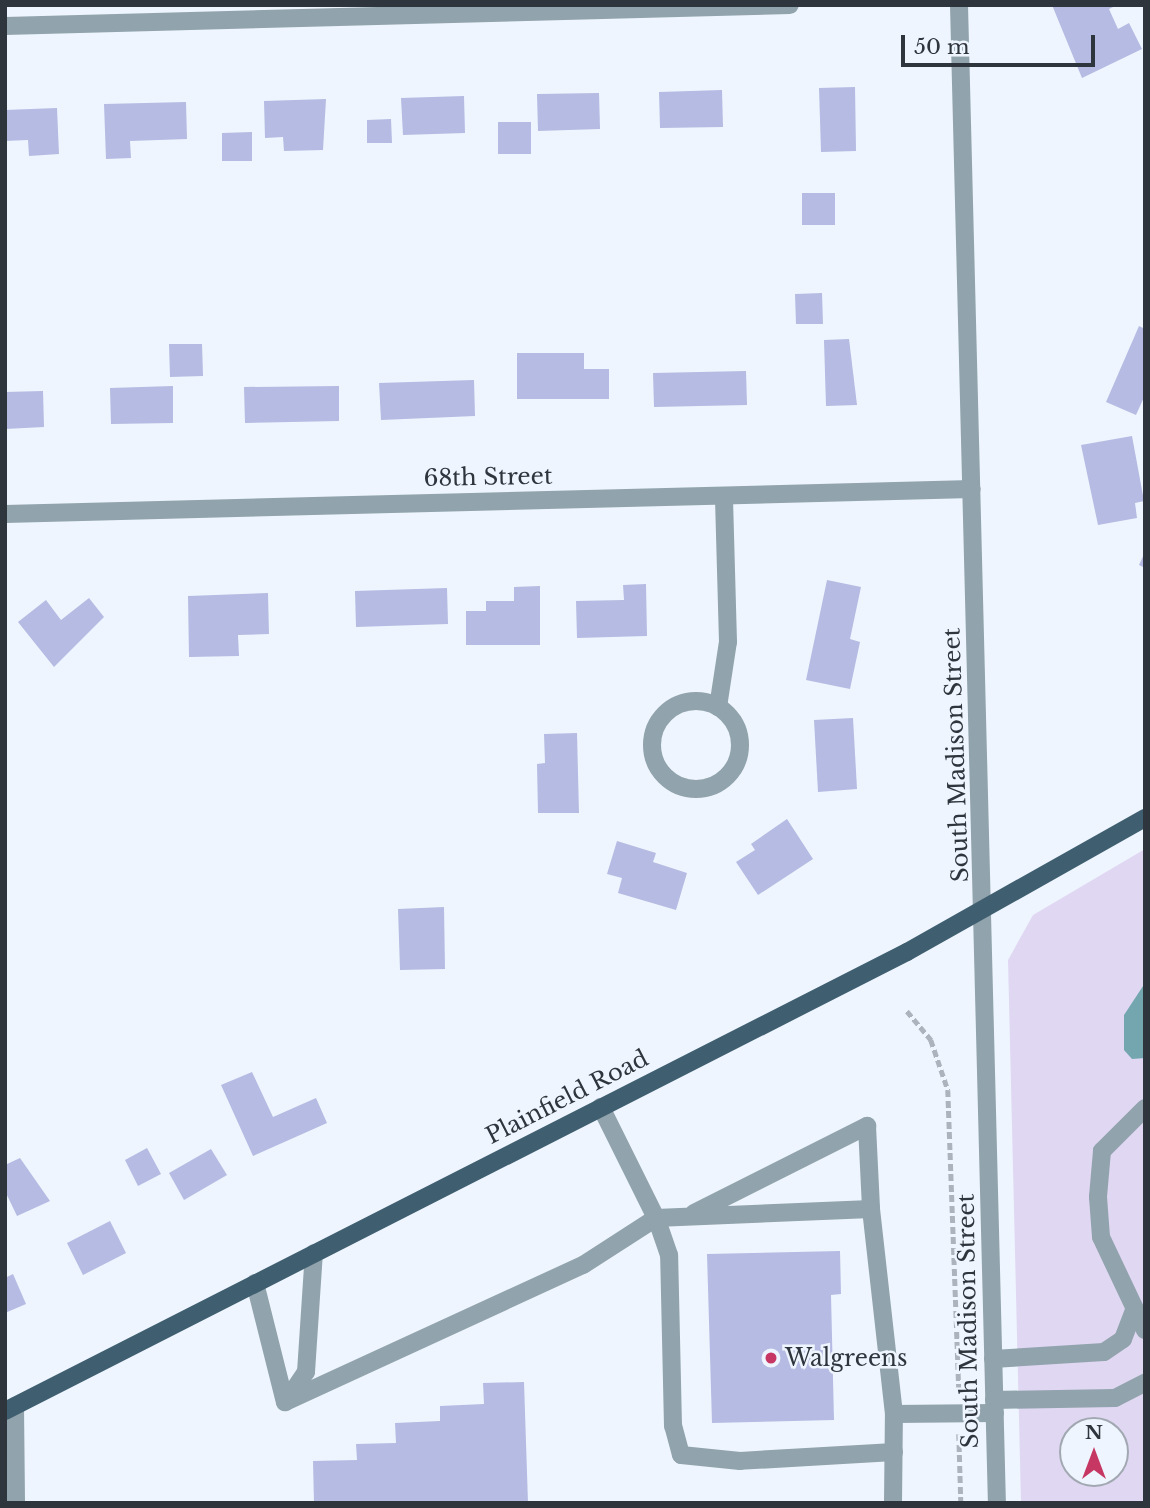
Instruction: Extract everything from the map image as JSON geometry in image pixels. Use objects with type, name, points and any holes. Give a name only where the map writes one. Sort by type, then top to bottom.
[{"type":"main road","name":"Plainfield Road","points":[[10,1408],[985,911],[1145,818]]},
{"type":"street","points":[[5,26],[790,5]]},
{"type":"street","name":"South Madison Street","points":[[959,5],[985,911],[997,1503]]},
{"type":"street","name":"68th Street","points":[[5,514],[972,489]]},
{"type":"street","points":[[718,707],[728,642],[724,496]]},
{"type":"street","points":[[691,701],[718,707],[730,717],[741,745],[730,774],[704,789],[674,783],[652,750],[657,723],[691,701]]},
{"type":"street","points":[[601,1107],[656,1218],[669,1255],[673,1426],[681,1455],[740,1461],[894,1452]]},
{"type":"street","points":[[1145,1108],[1102,1151],[1098,1197],[1101,1237],[1145,1330]]},
{"type":"street","points":[[687,1217],[867,1126],[871,1209],[894,1413],[893,1503]]},
{"type":"street","points":[[285,1402],[583,1265],[656,1218],[871,1209]]},
{"type":"street","points":[[285,1402],[306,1372],[314,1253]]},
{"type":"street","points":[[255,1283],[285,1402]]},
{"type":"street","points":[[993,1359],[1104,1352],[1123,1339],[1134,1311]]},
{"type":"street","points":[[894,1413],[958,1412],[994,1406],[1115,1398],[1145,1383]]},
{"type":"street","points":[[10,1408],[16,1503]]},
{"type":"path","points":[[907,1011],[931,1040],[948,1090],[961,1503]]},
{"type":"shaded area","points":[[1145,849],[1145,1503],[1021,1503],[1008,960],[1033,915]]},
{"type":"water","points":[[1145,983],[1145,1058],[1132,1059],[1124,1050],[1124,1015]]},
{"type":"building","points":[[1052,5],[1117,5],[1109,9],[1118,29],[1129,23],[1142,49],[1082,78]]},
{"type":"building","points":[[855,87],[856,151],[821,152],[819,88]]},
{"type":"building","points":[[722,90],[723,127],[660,128],[659,92]]},
{"type":"building","points":[[599,93],[600,129],[538,131],[537,94]]},
{"type":"building","points":[[464,96],[465,133],[403,135],[401,98]]},
{"type":"building","points":[[326,99],[323,150],[284,151],[283,137],[265,138],[264,101]]},
{"type":"building","points":[[186,102],[187,139],[130,141],[131,158],[106,159],[104,104]]},
{"type":"building","points":[[57,108],[59,154],[29,156],[28,140],[5,141],[5,110]]},
{"type":"building","points":[[391,119],[392,143],[367,143],[367,120]]},
{"type":"building","points":[[498,122],[531,122],[531,154],[498,154]]},
{"type":"building","points":[[252,132],[252,161],[222,161],[222,133]]},
{"type":"building","points":[[802,193],[835,193],[835,225],[802,225]]},
{"type":"building","points":[[822,293],[823,324],[796,324],[795,294]]},
{"type":"building","points":[[1139,326],[1145,329],[1145,395],[1136,415],[1106,402]]},
{"type":"building","points":[[849,339],[857,405],[826,406],[824,340]]},
{"type":"building","points":[[169,344],[202,344],[203,376],[170,377]]},
{"type":"building","points":[[517,353],[584,353],[584,369],[609,369],[609,399],[517,399]]},
{"type":"building","points":[[746,371],[747,405],[654,407],[653,373]]},
{"type":"building","points":[[474,380],[475,416],[381,420],[379,383]]},
{"type":"building","points":[[173,386],[173,423],[111,424],[110,388]]},
{"type":"building","points":[[339,386],[339,421],[245,423],[244,387]]},
{"type":"building","points":[[43,391],[44,427],[5,429],[5,392]]},
{"type":"building","points":[[1132,436],[1144,501],[1135,503],[1137,518],[1098,525],[1081,445]]},
{"type":"building","points":[[1145,552],[1145,568],[1139,565]]},
{"type":"building","points":[[827,580],[861,587],[850,639],[860,642],[850,689],[806,680]]},
{"type":"building","points":[[646,584],[647,636],[577,638],[576,601],[624,600],[623,585]]},
{"type":"building","points":[[540,586],[540,645],[466,645],[466,611],[486,611],[486,601],[514,601],[514,587]]},
{"type":"building","points":[[447,588],[448,624],[356,627],[355,591]]},
{"type":"building","points":[[268,593],[269,634],[238,635],[239,656],[189,657],[188,596]]},
{"type":"building","points":[[89,598],[104,617],[54,667],[18,622],[46,600],[61,620]]},
{"type":"building","points":[[853,718],[857,789],[818,792],[814,720]]},
{"type":"building","points":[[577,733],[579,813],[538,813],[537,764],[545,763],[544,734]]},
{"type":"building","points":[[787,819],[813,859],[758,895],[736,862],[755,850],[751,844]]},
{"type":"building","points":[[617,841],[656,853],[653,862],[687,873],[676,910],[618,893],[622,878],[607,874]]},
{"type":"building","points":[[444,907],[445,969],[400,970],[398,909]]},
{"type":"building","points":[[252,1072],[273,1117],[316,1098],[327,1123],[253,1156],[221,1085]]},
{"type":"building","points":[[147,1148],[161,1174],[138,1186],[125,1160]]},
{"type":"building","points":[[211,1149],[227,1175],[184,1200],[169,1173]]},
{"type":"building","points":[[20,1158],[50,1201],[17,1216],[5,1191],[5,1165]]},
{"type":"building","points":[[110,1221],[126,1253],[83,1275],[67,1243]]},
{"type":"building","name":"Walgreens","points":[[840,1251],[841,1294],[831,1295],[834,1420],[712,1423],[707,1254]]},
{"type":"building","points":[[13,1274],[26,1304],[5,1313],[5,1278]]},
{"type":"building","points":[[524,1382],[528,1503],[314,1503],[313,1461],[357,1460],[356,1444],[396,1443],[395,1423],[440,1421],[440,1406],[484,1404],[483,1383]]},
{"type":"place","name":"Walgreens","points":[[771,1358]]}]
